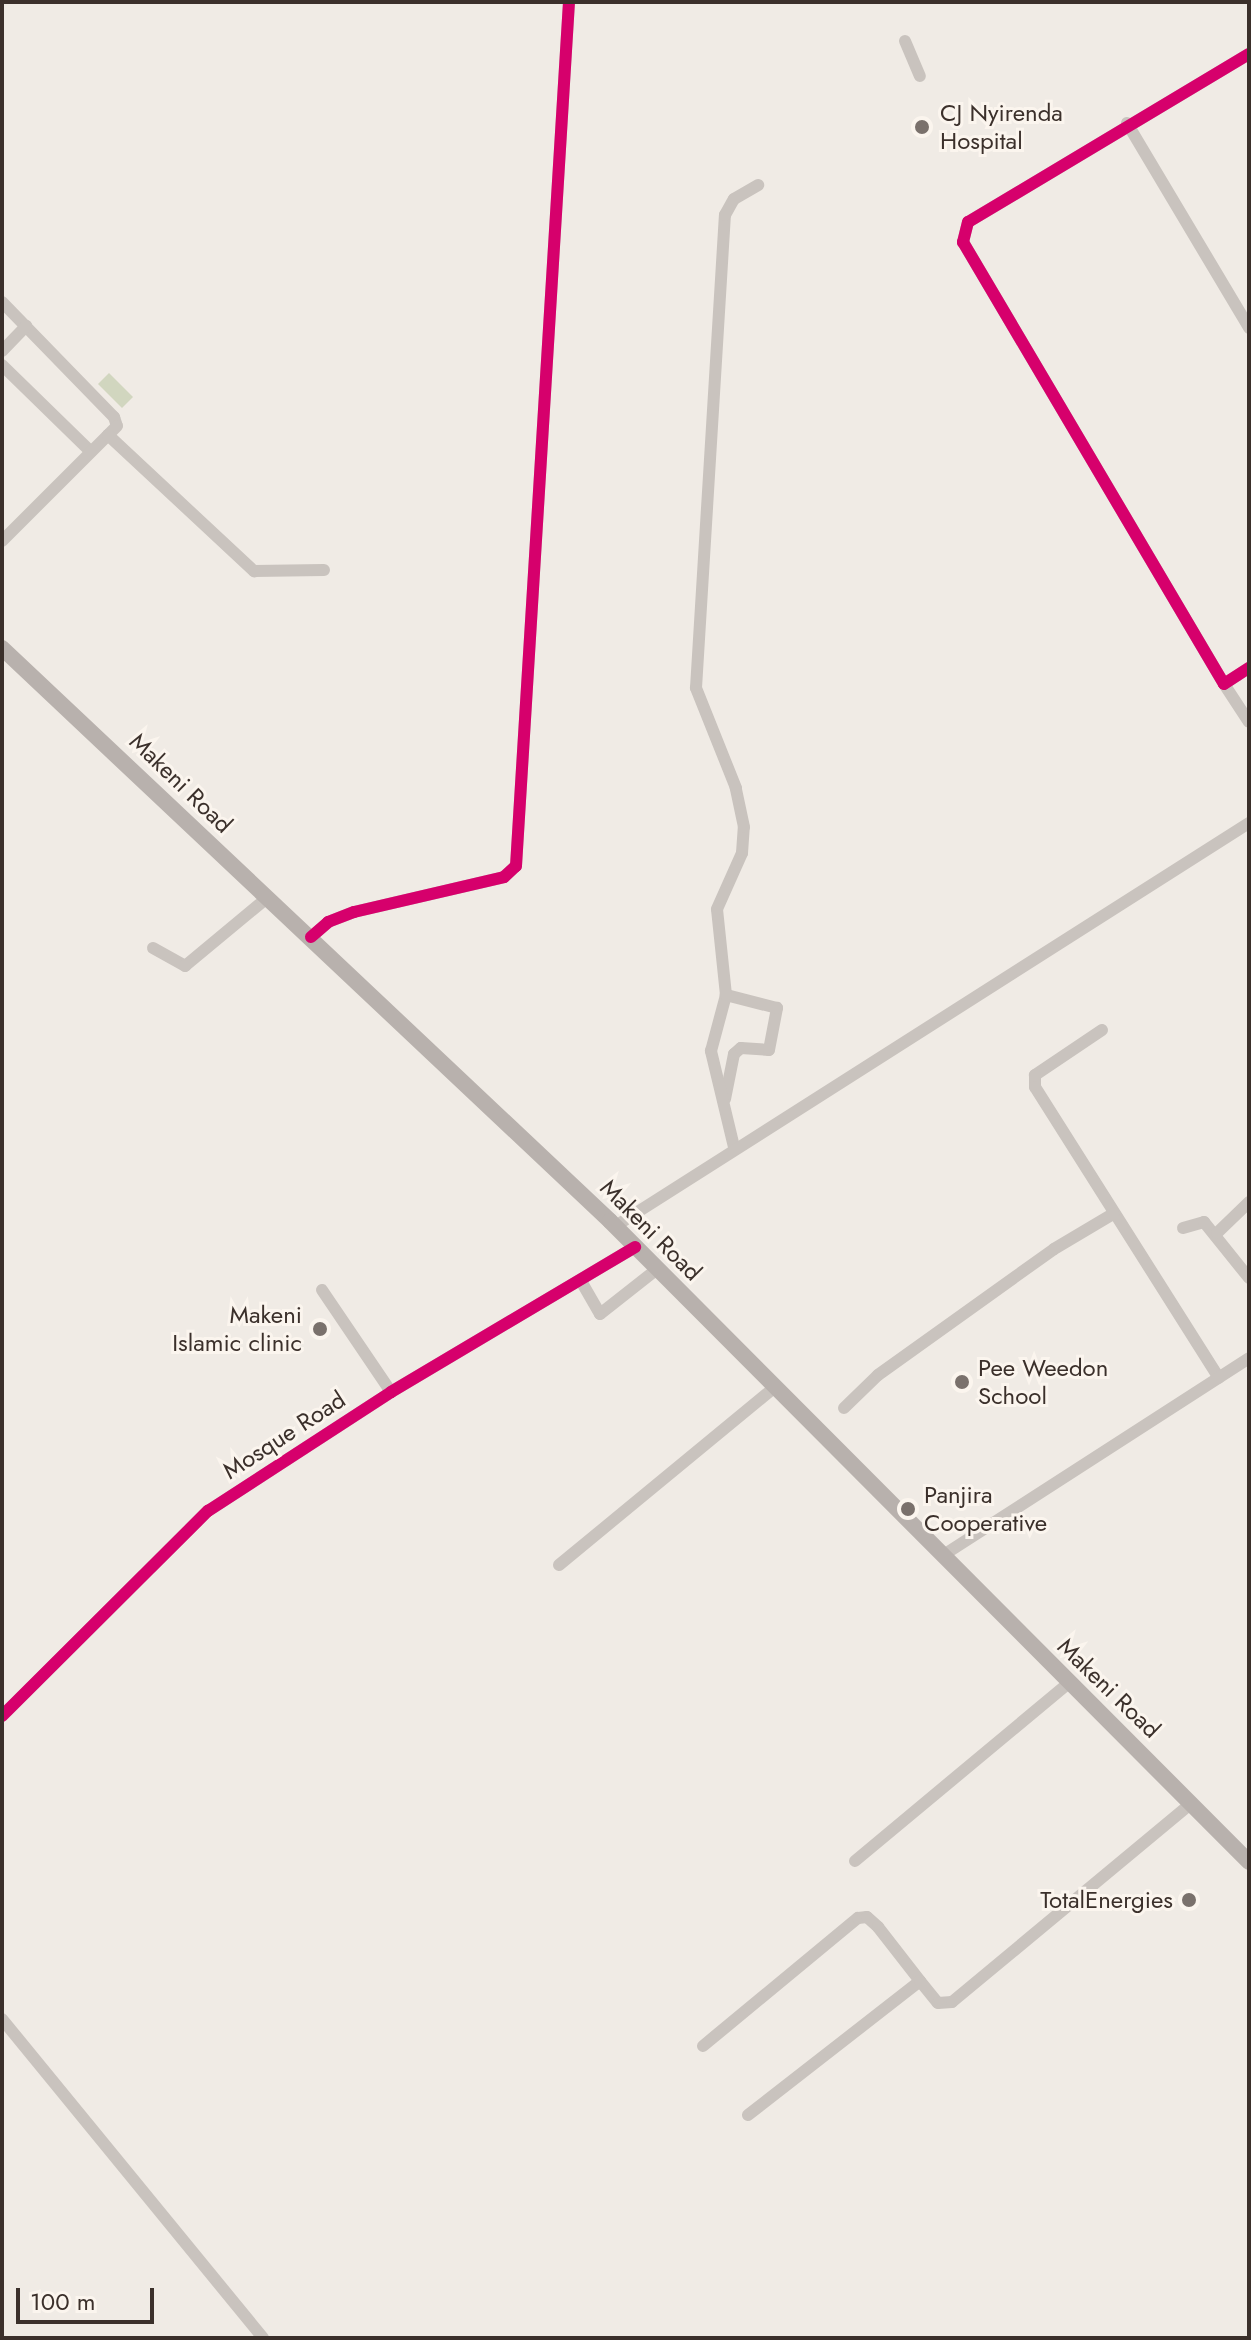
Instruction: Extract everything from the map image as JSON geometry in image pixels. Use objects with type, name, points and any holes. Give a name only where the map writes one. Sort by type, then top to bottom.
[{"type":"main road","name":"Makeni Road","points":[[2,648],[311,937],[635,1247],[1249,1862]]},
{"type":"street","points":[[311,937],[328,922],[345,915],[504,877],[516,866],[569,2]]},
{"type":"street","points":[[905,41],[920,76]]},
{"type":"street","points":[[1249,54],[1127,123],[968,222],[963,242],[1249,722]]},
{"type":"street","points":[[1127,123],[1249,328]]},
{"type":"street","points":[[734,1147],[711,1051],[726,995],[717,909],[742,853],[744,827],[736,788],[696,688],[725,215],[734,199],[758,185]]},
{"type":"street","points":[[2,302],[114,417],[117,426],[2,541]]},
{"type":"street","points":[[2,351],[26,326]]},
{"type":"street","points":[[2,365],[91,452]]},
{"type":"street","points":[[108,435],[254,571],[324,570]]},
{"type":"street","points":[[1224,684],[1249,668]]},
{"type":"street","points":[[614,1227],[734,1147],[1249,823]]},
{"type":"street","points":[[153,948],[185,966],[268,897]]},
{"type":"street","points":[[724,1108],[729,1063],[741,1048],[769,1050],[777,1008],[726,995]]},
{"type":"street","points":[[1102,1030],[1034,1079],[1113,1214],[1219,1378]]},
{"type":"street","points":[[1217,1233],[1249,1202]]},
{"type":"street","points":[[844,1408],[878,1375],[1054,1249],[1113,1214]]},
{"type":"street","points":[[1183,1228],[1204,1222],[1217,1233],[1249,1278]]},
{"type":"street","name":"Mosque Road","points":[[2,1716],[208,1511],[391,1392],[635,1247]]},
{"type":"street","points":[[581,1281],[600,1314],[656,1270]]},
{"type":"street","points":[[322,1290],[391,1392]]},
{"type":"street","points":[[942,1556],[1249,1358]]},
{"type":"street","points":[[559,1565],[775,1387]]},
{"type":"street","points":[[855,1861],[1069,1683]]},
{"type":"street","points":[[703,2046],[858,1918],[867,1917],[878,1927],[938,2003],[952,2002],[1192,1803]]},
{"type":"street","points":[[748,2115],[920,1981]]},
{"type":"street","points":[[2,2019],[263,2338]]},
{"type":"green space","points":[[109,373],[133,397],[122,408],[98,384]]},
{"type":"cycle path","points":[[311,937],[328,922],[354,912],[504,877],[516,866],[569,2]]},
{"type":"cycle path","points":[[1249,54],[968,222],[963,242],[1224,684],[1249,668]]},
{"type":"cycle path","points":[[2,1716],[208,1511],[391,1392],[635,1247]]},
{"type":"place","name":"CJ Nyirenda Hospital","points":[[922,127]]},
{"type":"place","name":"Makeni Islamic clinic","points":[[320,1329]]},
{"type":"place","name":"Pee Weedon School","points":[[962,1382]]},
{"type":"place","name":"Panjira Cooperative","points":[[908,1509]]},
{"type":"place","name":"TotalEnergies","points":[[1189,1900]]}]
